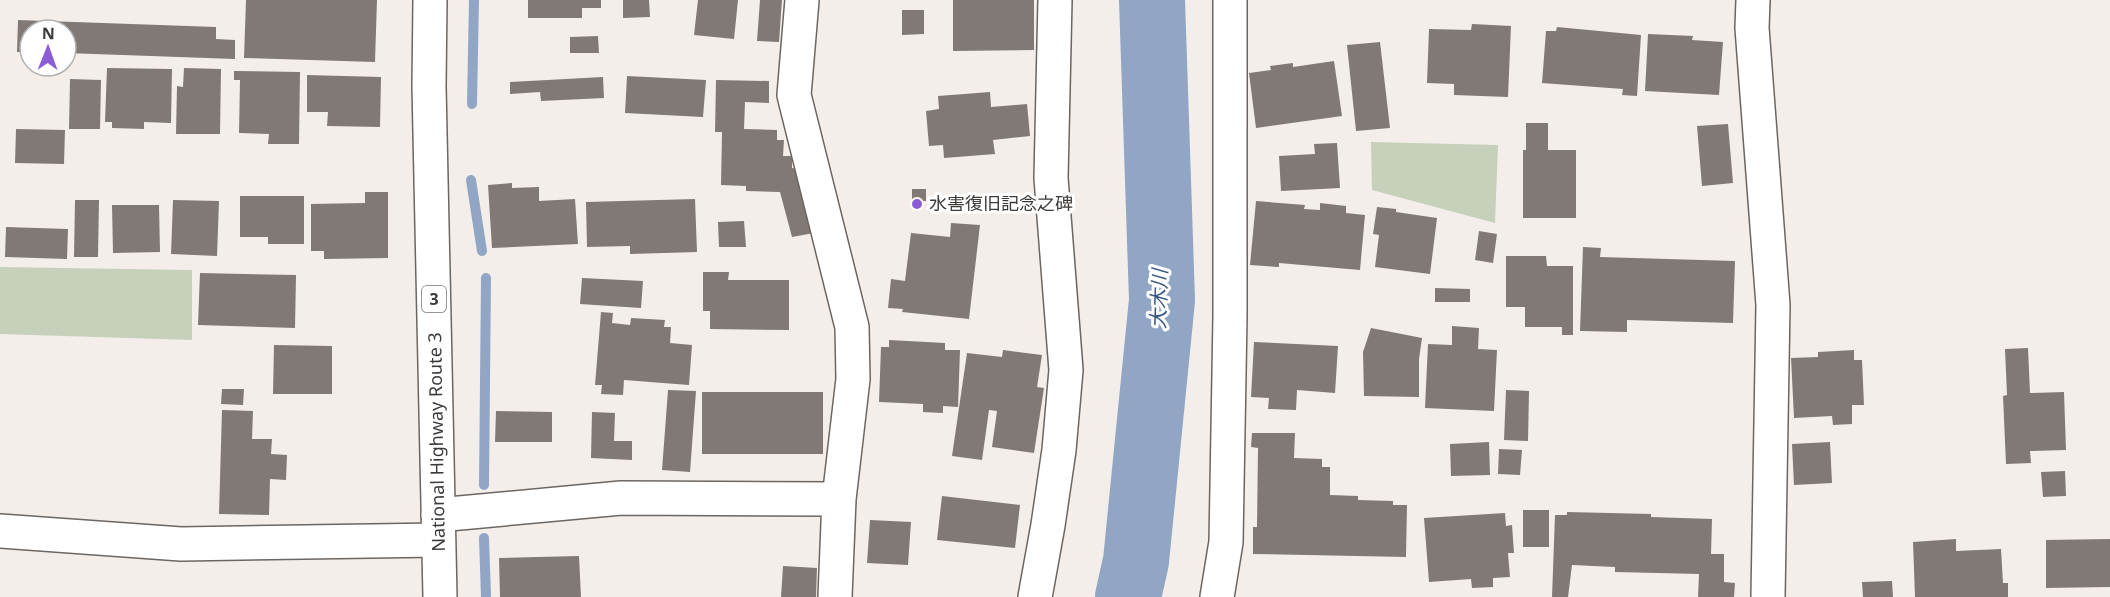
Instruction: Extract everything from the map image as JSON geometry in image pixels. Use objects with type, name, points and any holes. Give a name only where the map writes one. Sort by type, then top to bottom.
[{"type":"main road","name":"National Highway Route 3","points":[[430,0],[429,86],[440,597]]},
{"type":"main road","points":[[802,0],[794,95],[852,327],[853,379],[839,499],[835,597]]},
{"type":"main road","points":[[1035,597],[1059,450],[1066,370],[1051,178],[1055,0]]},
{"type":"main road","points":[[1217,597],[1226,542],[1230,317],[1230,0]]},
{"type":"main road","points":[[1753,0],[1753,40],[1773,305],[1768,597]]},
{"type":"main road","points":[[0,531],[182,544],[438,527],[621,498],[839,499]]},
{"type":"green space","points":[[1371,142],[1498,145],[1495,223],[1372,190]]},
{"type":"green space","points":[[0,267],[192,270],[192,340],[0,334]]},
{"type":"building","points":[[246,0],[377,0],[375,62],[244,58]]},
{"type":"building","points":[[528,0],[601,0],[601,8],[582,8],[582,18],[528,18]]},
{"type":"building","points":[[623,0],[649,0],[650,17],[623,18]]},
{"type":"building","points":[[698,0],[738,0],[734,39],[694,35]]},
{"type":"building","points":[[760,0],[782,0],[779,42],[757,41]]},
{"type":"building","points":[[953,0],[1034,0],[1034,50],[953,51]]},
{"type":"building","points":[[902,10],[924,10],[924,34],[902,35]]},
{"type":"building","points":[[78,22],[216,27],[216,39],[235,40],[235,59],[78,53]]},
{"type":"building","points":[[1472,24],[1511,26],[1508,97],[1454,95],[1454,84],[1427,83],[1429,29],[1471,30]]},
{"type":"building","points":[[1557,27],[1641,35],[1637,96],[1622,95],[1623,89],[1542,83],[1546,31],[1556,31]]},
{"type":"building","points":[[1648,34],[1693,36],[1692,40],[1723,42],[1719,95],[1645,91]]},
{"type":"building","points":[[598,36],[599,53],[570,53],[570,37]]},
{"type":"building","points":[[1380,42],[1390,128],[1356,131],[1347,45]]},
{"type":"building","points":[[1334,61],[1342,116],[1256,128],[1249,73],[1271,70],[1270,66],[1293,63],[1293,67]]},
{"type":"building","points":[[107,68],[172,69],[171,123],[144,122],[144,129],[112,128],[112,122],[105,122]]},
{"type":"building","points":[[184,68],[221,69],[220,134],[176,134],[177,86],[183,87]]},
{"type":"building","points":[[234,71],[300,72],[299,144],[268,144],[269,134],[239,133],[240,80],[234,80]]},
{"type":"building","points":[[307,75],[381,77],[380,127],[327,126],[328,112],[307,112]]},
{"type":"building","points":[[627,76],[706,80],[703,117],[625,113]]},
{"type":"building","points":[[603,77],[604,98],[541,101],[540,92],[510,94],[510,82]]},
{"type":"building","points":[[70,79],[101,80],[100,129],[69,129]]},
{"type":"building","points":[[716,80],[769,81],[769,103],[745,102],[744,129],[777,130],[777,140],[784,140],[783,156],[792,156],[792,168],[798,169],[814,233],[792,237],[780,192],[746,191],[746,186],[721,185],[722,132],[715,132]]},
{"type":"building","points":[[990,92],[991,107],[1027,104],[1030,136],[993,140],[995,154],[944,158],[943,145],[929,146],[926,111],[939,109],[938,96]]},
{"type":"building","points":[[1526,123],[1548,123],[1548,150],[1576,150],[1576,218],[1523,218],[1523,150],[1526,150]]},
{"type":"building","points":[[1728,124],[1733,183],[1702,186],[1697,126]]},
{"type":"building","points":[[16,129],[65,130],[64,164],[15,163]]},
{"type":"building","points":[[1337,143],[1340,188],[1281,191],[1279,156],[1315,154],[1314,144]]},
{"type":"building","points":[[512,183],[512,188],[539,187],[539,201],[575,199],[578,244],[492,248],[488,185]]},
{"type":"building","points":[[912,189],[926,189],[926,201],[912,201]]},
{"type":"building","points":[[365,192],[388,192],[388,258],[324,259],[324,251],[311,251],[311,204],[365,203]]},
{"type":"building","points":[[240,196],[304,196],[304,244],[268,244],[268,237],[240,237]]},
{"type":"building","points":[[695,199],[697,252],[630,254],[630,246],[587,247],[586,202]]},
{"type":"building","points":[[75,200],[99,200],[98,257],[74,257]]},
{"type":"building","points":[[173,200],[219,201],[217,256],[171,254]]},
{"type":"building","points":[[1256,201],[1305,205],[1304,209],[1320,210],[1320,203],[1346,206],[1346,213],[1365,215],[1360,270],[1279,263],[1279,267],[1250,265]]},
{"type":"building","points":[[112,205],[159,205],[160,252],[113,253]]},
{"type":"building","points":[[1377,207],[1437,218],[1430,274],[1375,267],[1379,235],[1373,234]]},
{"type":"building","points":[[744,221],[746,247],[719,247],[718,222]]},
{"type":"building","points":[[951,223],[980,225],[969,319],[902,312],[903,309],[888,308],[891,279],[905,281],[911,233],[950,237]]},
{"type":"building","points":[[6,227],[68,229],[67,259],[5,257]]},
{"type":"building","points":[[1479,231],[1497,234],[1493,263],[1475,260]]},
{"type":"building","points":[[1583,247],[1601,248],[1600,257],[1735,261],[1733,323],[1627,320],[1627,332],[1580,331]]},
{"type":"building","points":[[1506,256],[1546,256],[1547,266],[1573,266],[1573,335],[1562,335],[1562,327],[1525,327],[1525,307],[1506,307]]},
{"type":"building","points":[[703,272],[729,272],[728,280],[789,280],[789,330],[710,329],[710,311],[703,311]]},
{"type":"building","points":[[200,273],[296,275],[295,328],[198,325]]},
{"type":"building","points":[[582,278],[643,281],[641,308],[580,304]]},
{"type":"building","points":[[1435,288],[1470,289],[1470,302],[1435,302]]},
{"type":"building","points":[[601,312],[613,313],[612,323],[630,325],[631,318],[665,320],[664,327],[671,327],[670,343],[692,345],[689,385],[624,380],[623,395],[601,394],[602,385],[595,385]]},
{"type":"building","points":[[1452,326],[1479,328],[1478,349],[1497,350],[1494,411],[1425,408],[1428,344],[1452,345]]},
{"type":"building","points":[[1371,328],[1422,338],[1419,359],[1419,397],[1364,396],[1363,352]]},
{"type":"building","points":[[889,340],[945,343],[945,350],[960,350],[958,407],[943,406],[943,413],[923,412],[923,404],[879,402],[881,347],[889,347]]},
{"type":"building","points":[[1254,342],[1338,346],[1335,393],[1297,390],[1296,410],[1268,409],[1269,398],[1251,397]]},
{"type":"building","points":[[274,345],[332,346],[332,394],[273,394]]},
{"type":"building","points":[[2028,348],[2030,393],[2064,392],[2066,450],[2030,451],[2031,463],[2006,464],[2003,396],[2007,395],[2005,349]]},
{"type":"building","points":[[1003,350],[1042,355],[1037,387],[1044,388],[1034,453],[992,447],[997,411],[989,410],[982,460],[952,456],[967,353],[1002,357]]},
{"type":"building","points":[[1854,350],[1854,360],[1862,360],[1864,405],[1852,405],[1852,424],[1833,425],[1832,416],[1794,418],[1791,358],[1818,357],[1818,352]]},
{"type":"building","points":[[222,389],[244,389],[243,405],[221,404]]},
{"type":"building","points":[[668,390],[696,391],[690,472],[662,470]]},
{"type":"building","points":[[1506,390],[1529,391],[1528,441],[1504,440]]},
{"type":"building","points":[[702,392],[823,392],[823,454],[702,454]]},
{"type":"building","points":[[222,410],[253,411],[252,439],[272,439],[271,454],[287,455],[286,480],[270,479],[269,515],[219,514]]},
{"type":"building","points":[[496,411],[552,412],[552,442],[495,442]]},
{"type":"building","points":[[592,412],[615,413],[614,441],[632,441],[632,460],[591,458]]},
{"type":"building","points":[[1252,433],[1295,433],[1294,458],[1322,459],[1322,467],[1330,467],[1330,495],[1358,496],[1358,500],[1393,501],[1393,505],[1407,505],[1406,557],[1253,554],[1253,527],[1257,527],[1258,448],[1251,447]]},
{"type":"building","points":[[1489,442],[1490,475],[1451,476],[1450,444]]},
{"type":"building","points":[[1830,442],[1832,483],[1794,485],[1792,444]]},
{"type":"building","points":[[1499,449],[1522,450],[1520,475],[1498,474]]},
{"type":"building","points":[[2065,471],[2066,496],[2043,497],[2041,472]]},
{"type":"building","points":[[942,496],[1020,505],[1015,548],[937,540]]},
{"type":"building","points":[[1523,510],[1549,510],[1549,547],[1523,547]]},
{"type":"building","points":[[1567,512],[1651,514],[1651,517],[1712,519],[1711,554],[1724,554],[1724,582],[1735,583],[1734,597],[1698,597],[1699,574],[1615,572],[1615,567],[1572,565],[1568,597],[1552,597],[1555,515],[1567,515]]},
{"type":"building","points":[[1505,513],[1506,526],[1512,525],[1514,553],[1508,553],[1510,577],[1493,578],[1493,587],[1472,588],[1471,579],[1429,582],[1424,518]]},
{"type":"building","points":[[870,520],[911,522],[908,565],[867,563]]},
{"type":"building","points":[[1956,539],[1956,551],[2001,549],[2003,583],[2008,583],[2008,597],[1915,597],[1913,542]]},
{"type":"building","points":[[2110,539],[2110,587],[2046,588],[2046,540]]},
{"type":"building","points":[[579,556],[581,597],[500,597],[499,558]]},
{"type":"building","points":[[783,566],[817,568],[816,597],[781,597]]},
{"type":"building","points":[[1892,581],[1893,597],[1863,597],[1862,582]]},
{"type":"waterway","points":[[472,104],[474,0]]},
{"type":"waterway","name":"大木川","points":[[1128,597],[1136,561],[1162,300],[1152,0]]},
{"type":"waterway","points":[[471,180],[482,251]]},
{"type":"waterway","points":[[484,485],[486,278]]},
{"type":"waterway","points":[[484,538],[486,597]]},
{"type":"place","name":"水害復旧記念之碑","points":[[917,204]]}]
